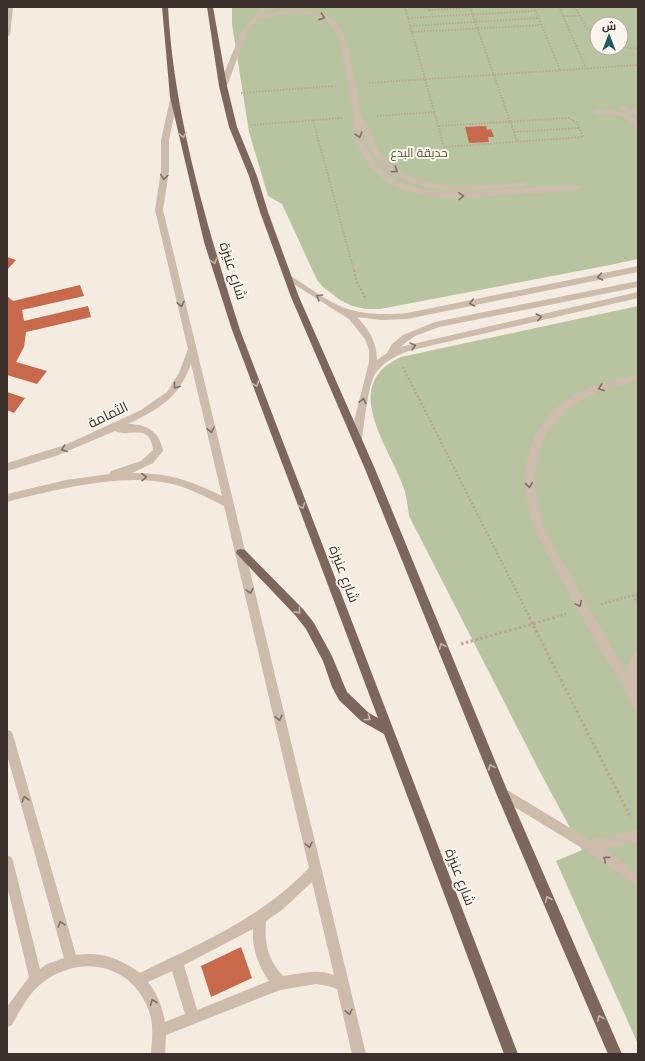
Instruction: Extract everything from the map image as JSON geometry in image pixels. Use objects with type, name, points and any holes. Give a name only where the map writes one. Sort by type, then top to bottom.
[{"type":"main road","name":"شارع عنيزة","points":[[165,7],[174,97],[208,242],[236,330],[511,1054]]},
{"type":"main road","points":[[210,7],[224,90],[233,127],[253,176],[264,212],[288,278],[357,439],[502,793],[615,1054]]},
{"type":"main road","points":[[241,553],[299,612],[310,626],[328,659],[338,687],[343,696],[365,717],[388,730]]},
{"type":"street","points":[[7,34],[10,7]]},
{"type":"street","points":[[224,90],[244,32],[264,7]]},
{"type":"street","points":[[256,17],[276,13],[297,12],[320,16],[332,22],[340,32],[342,38],[358,117],[364,123],[373,148],[385,162],[402,175],[441,188],[576,184]]},
{"type":"street","name":"شارع عنيزة","points":[[174,97],[165,140],[165,171],[160,219],[170,255],[359,1054]]},
{"type":"street","points":[[638,114],[622,108],[596,110],[618,113],[627,116],[635,122],[638,127]]},
{"type":"street","points":[[339,309],[357,315],[377,317],[406,316],[638,269]]},
{"type":"street","points":[[288,278],[352,317],[369,338],[373,356],[361,410],[357,439]]},
{"type":"street","points":[[392,354],[400,342],[411,334],[431,326],[638,284]]},
{"type":"street","points":[[370,375],[380,362],[392,354],[419,345],[638,295]]},
{"type":"street","name":"الثمامة","points":[[7,467],[68,448],[109,430],[152,408],[170,394],[179,383],[192,350]]},
{"type":"street","points":[[638,377],[598,389],[569,403],[557,413],[541,434],[530,459],[529,486],[536,519],[582,610],[634,696],[638,706]]},
{"type":"street","points":[[7,498],[48,487],[91,480],[141,466],[150,461],[158,451],[156,440],[148,432],[142,429],[132,427],[109,430]]},
{"type":"street","points":[[91,480],[160,477],[182,483],[228,503]]},
{"type":"street","points":[[634,696],[630,673],[633,663],[638,655]]},
{"type":"street","points":[[7,735],[71,961]]},
{"type":"street","points":[[502,793],[589,846],[638,881]]},
{"type":"street","points":[[589,846],[617,841],[636,830]]},
{"type":"street","points":[[7,861],[36,980]]},
{"type":"street","points":[[139,980],[260,918],[293,894],[315,870]]},
{"type":"street","points":[[260,918],[258,936],[261,953],[265,964],[280,983]]},
{"type":"street","points":[[7,1020],[18,999],[36,980],[53,968],[71,961],[90,959],[108,961],[125,969],[139,980],[150,995],[157,1012],[160,1031],[158,1054]]},
{"type":"street","points":[[176,961],[192,1018]]},
{"type":"street","points":[[160,1031],[280,983],[316,978],[328,979],[343,985]]},
{"type":"path","points":[[405,7],[435,112],[438,126],[444,146],[582,137],[575,121],[569,118],[438,126]]},
{"type":"path","points":[[428,7],[429,10],[475,7]]},
{"type":"path","points":[[470,7],[517,142]]},
{"type":"path","points":[[534,7],[560,70]]},
{"type":"path","points":[[559,7],[586,68]]},
{"type":"path","points":[[575,7],[585,26],[589,30]]},
{"type":"path","points":[[408,18],[535,11]]},
{"type":"path","points":[[563,16],[579,16]]},
{"type":"path","points":[[410,26],[538,18]]},
{"type":"path","points":[[412,32],[541,24]]},
{"type":"path","points":[[224,90],[351,84],[638,65]]},
{"type":"path","points":[[233,127],[435,112]]},
{"type":"path","points":[[313,120],[356,280],[377,317]]},
{"type":"path","points":[[514,132],[579,128]]},
{"type":"path","points":[[392,354],[533,624],[636,830]]},
{"type":"path","points":[[443,649],[638,594]]},
{"type":"path","points":[[633,595],[638,604]]},
{"type":"green space","name":"حديقة البدع","points":[[232,7],[638,7],[638,259],[380,309],[366,309],[352,306],[340,300],[323,287],[317,280],[282,204],[268,196],[249,132],[232,24]]},
{"type":"green space","points":[[638,306],[638,1044],[556,861],[582,850],[539,770],[409,516],[405,492],[381,438],[374,419],[371,401],[373,384],[382,369],[401,357]]},
{"type":"building","points":[[486,126],[487,130],[491,129],[494,137],[488,137],[489,142],[469,143],[465,127]]},
{"type":"building","points":[[7,257],[16,260],[7,270]]},
{"type":"building","points":[[80,285],[84,296],[22,310],[24,321],[88,306],[91,317],[26,332],[24,347],[16,362],[47,371],[37,384],[7,375],[7,296],[13,301]]},
{"type":"building","points":[[7,392],[25,398],[14,413],[7,410]]},
{"type":"building","points":[[241,947],[252,978],[211,997],[201,966]]}]
